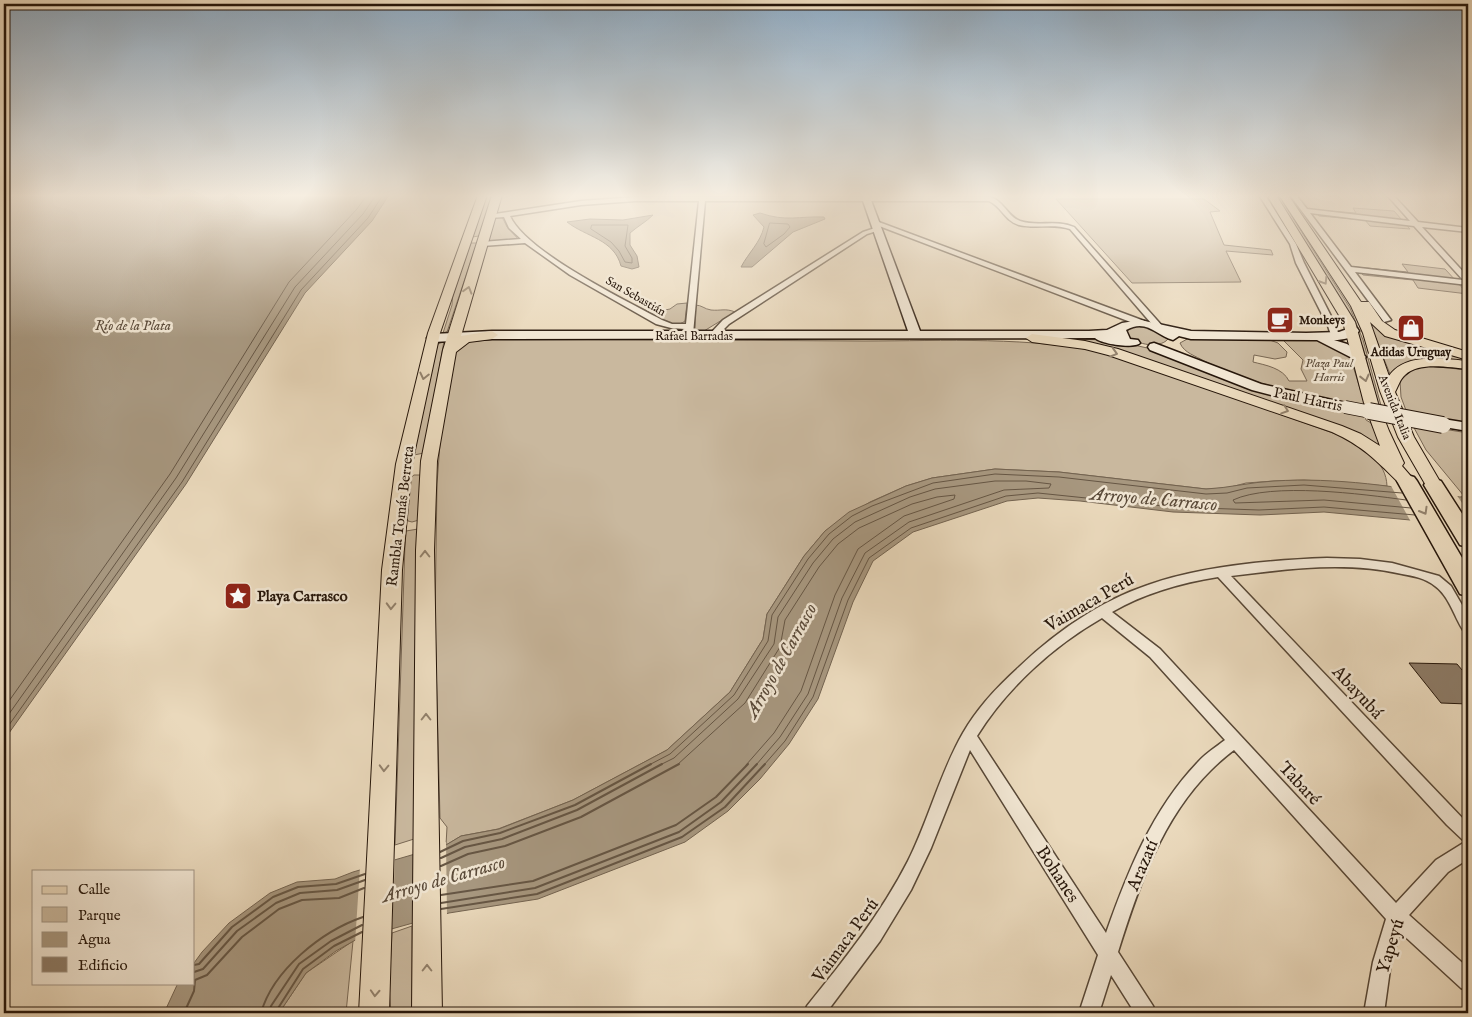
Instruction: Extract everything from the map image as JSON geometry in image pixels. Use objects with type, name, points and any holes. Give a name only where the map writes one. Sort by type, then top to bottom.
[{"type":"highway","name":"Avenida Italia","points":[[1406,481],[1468,588]]},
{"type":"highway","name":"Avenida Italia","points":[[1434,485],[1468,540]]},
{"type":"main road","name":"Rambla Tomás Berreta","points":[[374,1013],[392,570],[404,464],[433,338],[465,242]]},
{"type":"main road","name":"Rambla Tomás Berreta","points":[[427,1013],[426,524],[429,461],[454,336],[482,242]]},
{"type":"main road","points":[[883,242],[916,336]]},
{"type":"main road","name":"Avenida Italia","points":[[1296,242],[1303,255],[1340,304],[1353,331],[1380,431],[1406,481]]},
{"type":"main road","name":"Avenida Italia","points":[[1315,242],[1348,291],[1367,327],[1388,391],[1406,437],[1434,485]]},
{"type":"main road","points":[[1348,291],[1358,297],[1378,324],[1390,333],[1468,356]]},
{"type":"main road","points":[[446,296],[449,306],[441,333],[465,340],[492,335]]},
{"type":"main road","points":[[1122,323],[1121,335],[1134,343]]},
{"type":"main road","name":"Rafael Barradas","points":[[492,335],[689,331],[712,336],[1103,334],[1122,323],[1144,324],[1191,335],[1306,337],[1336,340],[1360,357]]},
{"type":"main road","points":[[1163,329],[1173,335],[1174,342]]},
{"type":"main road","points":[[433,338],[454,336],[466,330],[492,335]]},
{"type":"main road","name":"Rafael Barradas","points":[[1336,340],[1353,331]]},
{"type":"main road","name":"Rafael Barradas","points":[[954,336],[961,338],[1099,338],[1154,347],[1166,346],[1191,335]]},
{"type":"main road","points":[[1032,338],[1085,345],[1113,352],[1338,429],[1377,451],[1406,481]]},
{"type":"main road","name":"Paul Harris","points":[[1174,342],[1190,356],[1246,381],[1345,406]]},
{"type":"main road","name":"Paul Harris","points":[[1154,347],[1176,354],[1244,384],[1284,395],[1468,429]]},
{"type":"main road","points":[[1388,391],[1393,388],[1397,374],[1407,367],[1418,364],[1468,365]]},
{"type":"main road","points":[[1446,364],[1468,369]]},
{"type":"main road","points":[[404,464],[429,461]]},
{"type":"main road","points":[[397,529],[426,524]]},
{"type":"street","name":"San Sebastián","points":[[526,242],[659,322],[689,331]]},
{"type":"street","points":[[689,331],[698,242]]},
{"type":"street","points":[[712,336],[726,322],[850,242]]},
{"type":"street","points":[[922,242],[1103,309],[1118,317],[1122,323],[1139,314],[1141,310],[1138,304]]},
{"type":"street","points":[[1085,242],[1138,304],[1163,329]]},
{"type":"street","name":"Avenida Italia","points":[[1294,242],[1303,255],[1300,263],[1332,326],[1336,340]]},
{"type":"street","points":[[1328,242],[1387,320]]},
{"type":"street","points":[[1432,242],[1468,282]]},
{"type":"street","points":[[1347,269],[1468,282]]},
{"type":"street","name":"Vaimaca Perú","points":[[814,1013],[883,922],[906,883],[926,843],[969,736],[991,706],[1041,653],[1069,632],[1103,612],[1153,588],[1221,573],[1303,562],[1334,561],[1394,567],[1434,579],[1447,591],[1468,627]]},
{"type":"street","name":"Abayubá","points":[[1221,573],[1468,835]]},
{"type":"street","name":"Tabaré","points":[[1103,612],[1155,653],[1396,916],[1468,981]]},
{"type":"street","name":"Bohanes","points":[[969,736],[1109,952],[1146,1013]]},
{"type":"street","name":"Arazatí","points":[[1089,1013],[1109,952],[1151,841],[1168,811],[1196,773],[1214,754],[1234,741]]},
{"type":"street","name":"Yapeyú","points":[[1374,1013],[1382,962],[1396,916],[1442,866],[1468,849]]},
{"type":"green space","points":[[1095,242],[1223,242],[1224,245],[1271,250],[1273,255],[1226,251],[1241,282],[1132,283]]},
{"type":"green space","points":[[1303,242],[1308,242],[1350,308],[1363,340],[1382,409],[1379,408],[1363,348],[1352,321]]},
{"type":"green space","points":[[470,243],[477,243],[447,332],[443,333],[452,305],[453,292]]},
{"type":"green space","points":[[1402,264],[1445,269],[1468,294],[1418,288],[1413,280],[1363,275],[1356,267],[1408,272]]},
{"type":"green space","points":[[687,303],[685,321],[681,324],[667,323],[650,313],[670,309],[677,304]]},
{"type":"green space","points":[[695,305],[711,310],[735,312],[704,331],[695,332]]},
{"type":"green space","points":[[1364,310],[1405,340],[1468,357],[1468,363],[1435,362],[1390,374]]},
{"type":"green space","points":[[1134,326],[1149,327],[1168,339],[1152,345],[1133,340],[1126,332]]},
{"type":"green space","name":"Plaza Paul Harris","points":[[1189,338],[1267,339],[1278,343],[1287,352],[1286,357],[1275,359],[1254,355],[1253,362],[1278,370],[1289,381],[1307,381],[1301,369],[1303,360],[1284,341],[1286,339],[1320,340],[1350,356],[1365,405],[1302,394],[1263,384],[1224,370],[1187,352],[1180,343]]},
{"type":"green space","points":[[493,339],[956,340],[1019,342],[1081,348],[1110,354],[1350,439],[1369,453],[1379,464],[1386,478],[1387,486],[1304,480],[1246,483],[1227,488],[1206,489],[1059,472],[995,469],[932,478],[906,486],[870,502],[825,531],[804,556],[767,614],[763,639],[730,692],[667,750],[573,800],[498,829],[461,836],[446,845],[447,827],[440,818],[435,620],[437,484],[441,430],[455,352],[470,341]]},
{"type":"green space","points":[[1068,339],[1111,340],[1161,351],[1206,370],[1364,414],[1366,420],[1371,423],[1385,452],[1374,445]]},
{"type":"green space","points":[[444,341],[424,453],[414,455],[434,350],[438,344]]},
{"type":"green space","points":[[1428,366],[1468,370],[1468,425],[1407,413],[1401,397],[1400,381],[1413,369]]},
{"type":"green space","points":[[1412,424],[1468,433],[1468,496],[1464,496],[1426,450]]},
{"type":"green space","points":[[414,475],[421,475],[419,520],[412,522],[408,521],[407,518],[410,478]]},
{"type":"green space","points":[[418,529],[414,839],[395,845],[405,544],[406,531]]},
{"type":"green space","points":[[412,926],[412,1013],[391,1013],[389,987],[392,933]]},
{"type":"green space","points":[[353,941],[346,1013],[279,1013],[306,973]]},
{"type":"water","name":"Río de la Plata","points":[[4,242],[352,242],[305,293],[186,484],[4,740]]},
{"type":"water","points":[[604,242],[630,242],[637,256],[639,267],[632,269],[621,266],[617,257]]},
{"type":"water","points":[[781,242],[752,267],[741,267],[757,243]]},
{"type":"water","name":"Arroyo de Carrasco","points":[[995,469],[1059,472],[1206,489],[1297,480],[1321,480],[1391,486],[1460,497],[1468,496],[1468,528],[1421,521],[1324,512],[1260,515],[1173,512],[1038,498],[1007,501],[913,532],[873,561],[853,602],[818,699],[789,744],[760,779],[728,811],[685,842],[538,899],[449,913],[359,938],[336,951],[306,973],[279,1013],[164,1013],[178,984],[195,984],[195,962],[202,952],[229,923],[270,893],[297,882],[335,879],[446,845],[461,836],[499,829],[573,800],[667,750],[730,692],[763,639],[767,614],[804,556],[825,531],[849,512],[906,486],[932,478]]},
{"type":"pier","points":[[1390,484],[1456,494],[1468,512],[1468,530],[1411,522]]},
{"type":"pier","points":[[446,842],[447,916],[412,926],[414,852]]},
{"type":"pier","points":[[395,858],[392,931],[355,943],[360,867]]},
{"type":"building","points":[[1409,663],[1457,664],[1468,677],[1468,704],[1441,703]]},
{"type":"place","name":"Monkeys","points":[[1280,320]]},
{"type":"place","name":"Adidas Uruguay","points":[[1411,328]]},
{"type":"place","name":"Playa Carrasco","points":[[238,596]]}]
